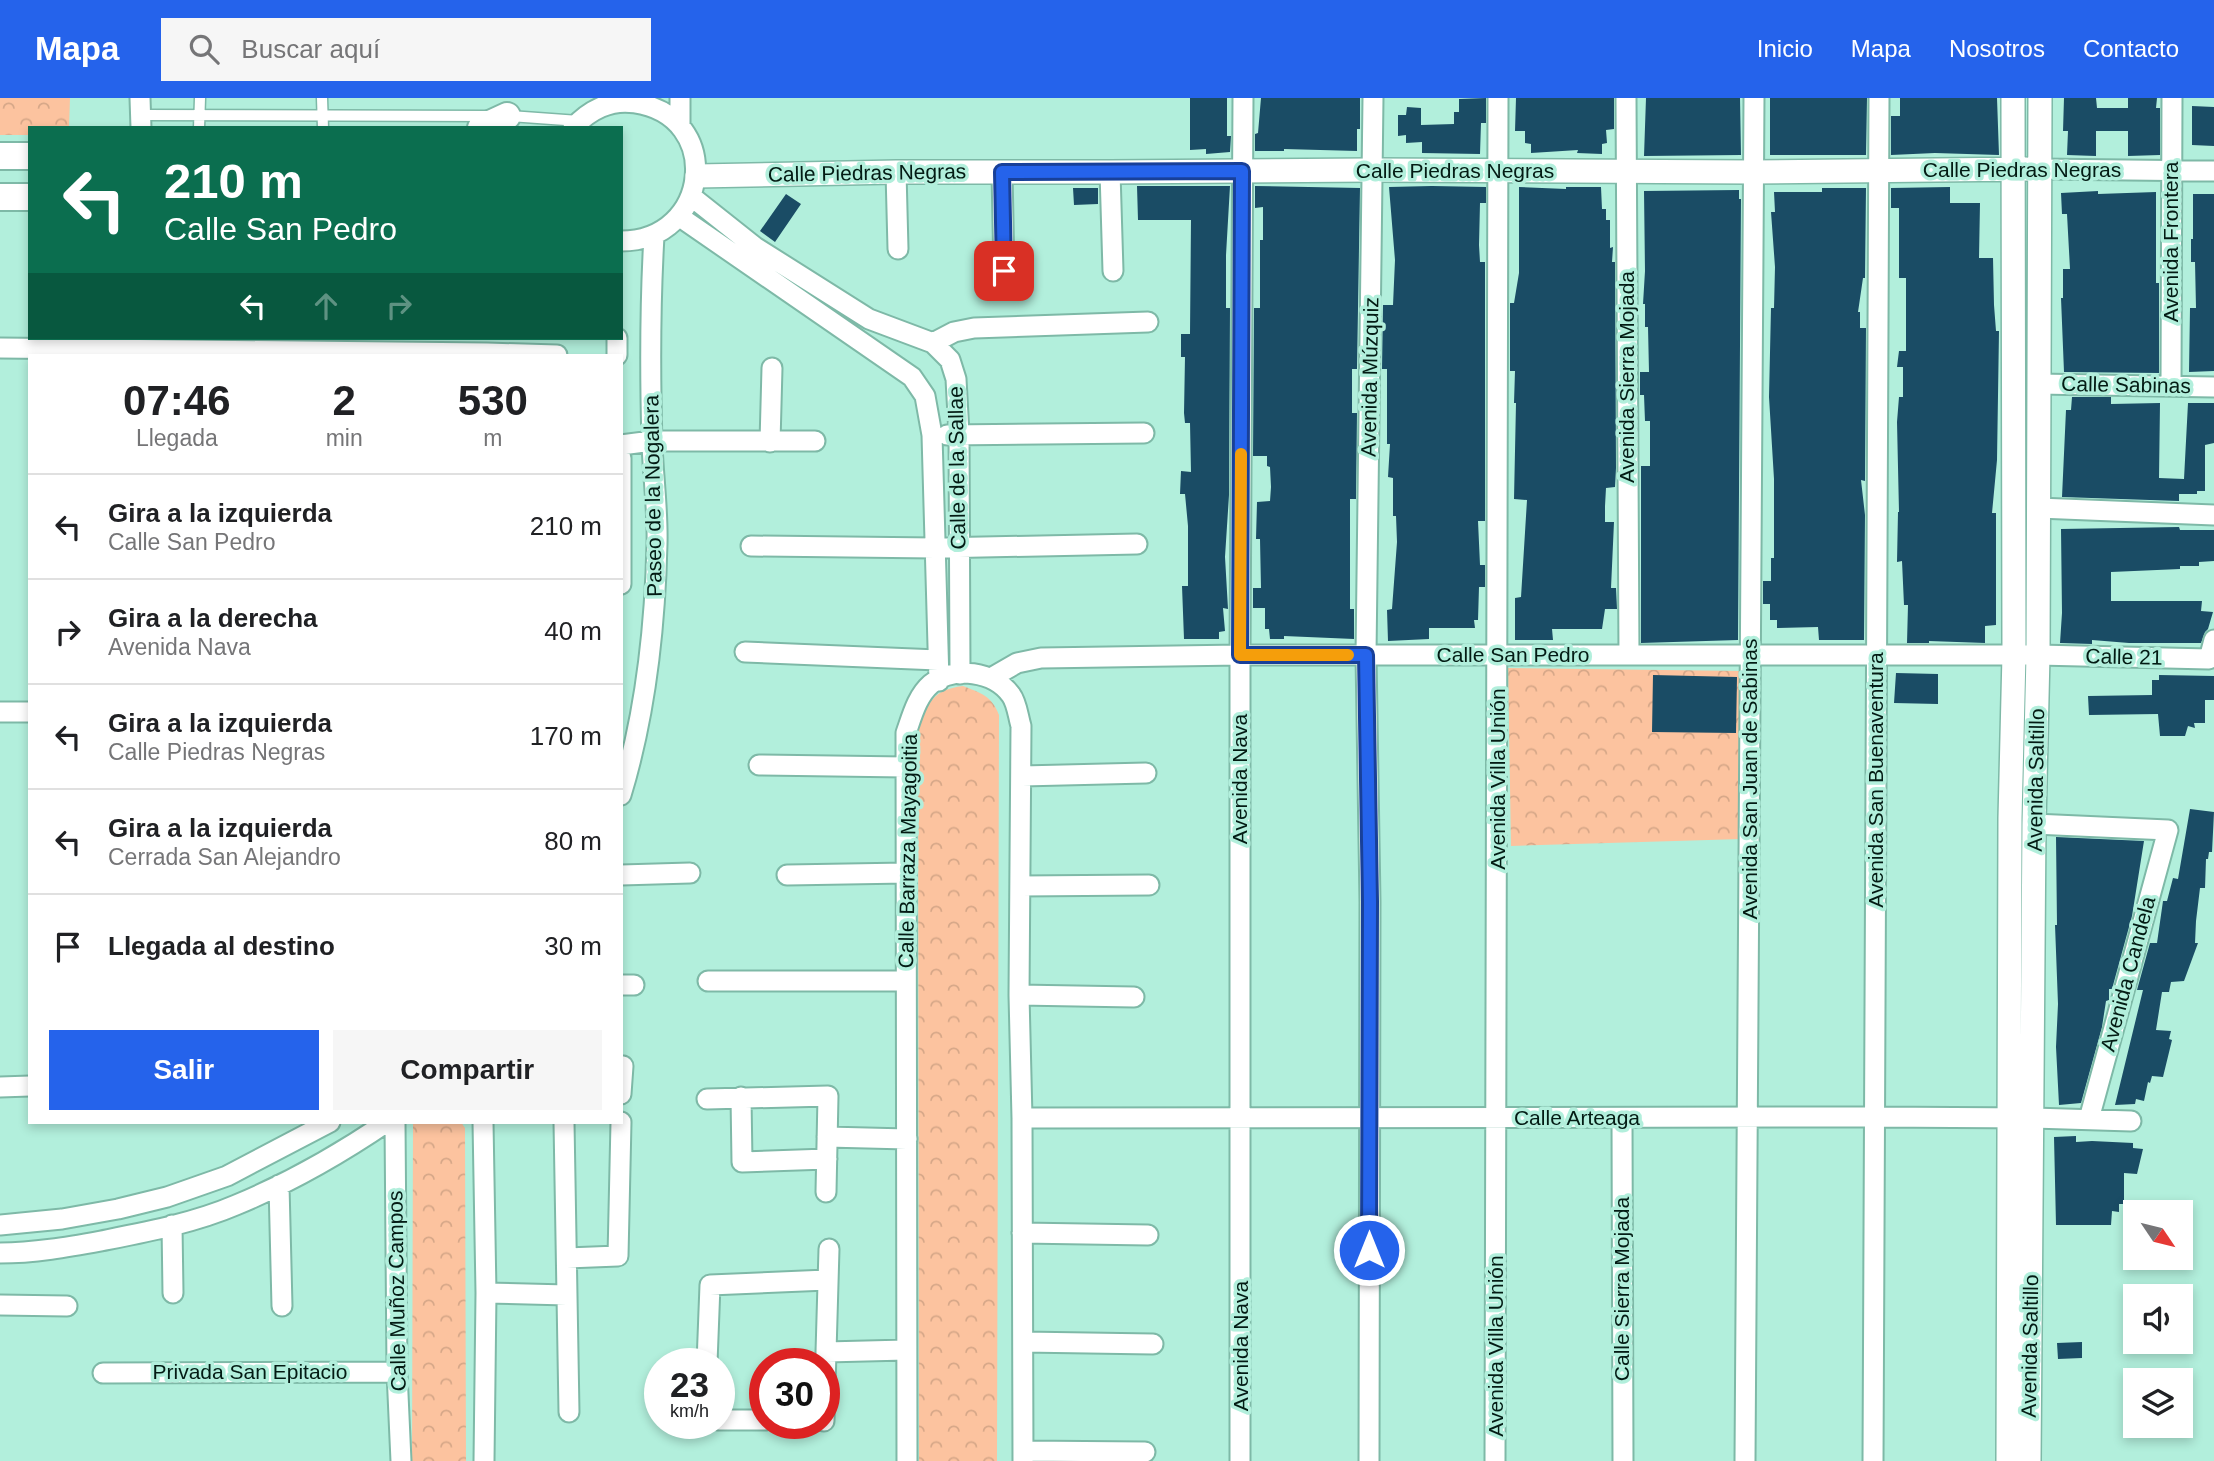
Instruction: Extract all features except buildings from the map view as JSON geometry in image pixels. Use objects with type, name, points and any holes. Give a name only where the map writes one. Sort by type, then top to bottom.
[{"type":"main road","points":[[485,126],[507,116]]},
{"type":"main road","points":[[0,156],[28,156]]},
{"type":"main road","points":[[0,197],[28,197]]},
{"type":"street","points":[[680,98],[680,126]]},
{"type":"street","name":"Avenida Nava","points":[[1240,1461],[1243,98]]},
{"type":"street","name":"Avenida Múzquiz","points":[[1368,1461],[1370,902],[1366,655],[1373,98]]},
{"type":"street","name":"Avenida Villa Unión","points":[[1495,1461],[1499,655],[1498,98]]},
{"type":"street","name":"Avenida Sierra Mojada","points":[[1626,98],[1629,655]]},
{"type":"street","name":"Avenida San Juan de Sabinas","points":[[1745,1461],[1754,98]]},
{"type":"street","name":"Avenida San Buenaventura","points":[[1872,1461],[1879,98]]},
{"type":"street","name":"Avenida Saltillo","points":[[2013,98],[2014,655],[2010,818],[2022,1118],[2029,1461]]},
{"type":"street","name":"Avenida Saltillo","points":[[2008,1461],[2034,824],[2038,655],[2040,98]]},
{"type":"street","name":"Avenida Frontera","points":[[2171,386],[2172,98]]},
{"type":"street","points":[[584,115],[607,104],[627,101],[647,104],[665,113],[680,126],[690,141],[695,158],[694,187],[680,217],[654,236],[623,241]]},
{"type":"street","name":"Calle Piedras Negras","points":[[694,187],[896,172],[1753,172],[2039,169],[2214,171]]},
{"type":"street","points":[[896,172],[898,249]]},
{"type":"street","points":[[1002,172],[1004,271]]},
{"type":"street","points":[[1110,172],[1113,271]]},
{"type":"street","points":[[694,187],[755,247],[869,319],[933,343],[954,332],[974,328],[1148,322]]},
{"type":"street","name":"Calle de la Sallae","points":[[680,217],[912,377],[925,396],[932,435],[939,681]]},
{"type":"street","name":"Paseo de la Nogalera","points":[[623,788],[635,748],[652,643],[657,541],[649,310],[654,236]]},
{"type":"street","points":[[857,337],[869,319]]},
{"type":"street","name":"Calle de la Sallae","points":[[933,343],[950,360],[956,379],[960,674]]},
{"type":"street","points":[[0,348],[113,352],[237,348],[356,353],[487,354]]},
{"type":"street","points":[[770,442],[772,368]]},
{"type":"street","name":"Calle Sabinas","points":[[2038,384],[2214,387]]},
{"type":"street","points":[[932,435],[1144,433]]},
{"type":"street","points":[[623,445],[652,442],[815,441]]},
{"type":"street","points":[[2038,508],[2214,515]]},
{"type":"street","points":[[751,546],[935,548],[1137,544]]},
{"type":"street","name":"Calle 21","points":[[2038,655],[2209,659],[2214,640]]},
{"type":"street","points":[[745,652],[938,660]]},
{"type":"street","name":"Calle San Pedro","points":[[991,678],[1017,663],[1041,658],[1240,655],[2038,655]]},
{"type":"street","name":"Calle Barraza Mayagoitia","points":[[907,1461],[906,733],[916,704],[932,684],[960,674],[972,673],[991,678]]},
{"type":"street","points":[[991,678],[1013,697],[1021,726],[1019,995],[1023,1118],[1023,1456],[1145,1452]]},
{"type":"street","points":[[0,712],[28,712]]},
{"type":"street","points":[[759,765],[905,767]]},
{"type":"street","points":[[1022,776],[1146,773]]},
{"type":"street","name":"Avenida Candela","points":[[2034,824],[2168,830],[2089,1119]]},
{"type":"street","points":[[623,875],[690,873]]},
{"type":"street","points":[[787,875],[906,873]]},
{"type":"street","points":[[1020,886],[1149,885]]},
{"type":"street","points":[[708,981],[906,981]]},
{"type":"street","points":[[1019,995],[1135,997]]},
{"type":"street","points":[[0,1087],[28,1086]]},
{"type":"street","points":[[706,1098],[828,1096],[825,1192]]},
{"type":"street","points":[[741,1097],[742,1161],[827,1159]]},
{"type":"street","name":"Calle Arteaga","points":[[1023,1118],[1874,1117],[2130,1121]]},
{"type":"street","name":"Calle Sierra Mojada","points":[[1622,1118],[1623,1461]]},
{"type":"street","points":[[0,1225],[62,1219],[167,1197],[226,1176],[321,1124]]},
{"type":"street","points":[[0,1253],[65,1247],[172,1225],[234,1206],[351,1146],[384,1124]]},
{"type":"street","name":"Calle Muñoz Campos","points":[[395,1124],[397,1372],[401,1461]]},
{"type":"street","points":[[483,1124],[486,1293],[484,1461]]},
{"type":"street","points":[[564,1124],[569,1412]]},
{"type":"street","points":[[567,1258],[618,1256],[621,1124]]},
{"type":"street","points":[[827,1137],[907,1139]]},
{"type":"street","points":[[279,1185],[282,1306]]},
{"type":"street","points":[[172,1225],[173,1293]]},
{"type":"street","points":[[1022,1233],[1148,1235]]},
{"type":"street","points":[[827,1348],[829,1249]]},
{"type":"street","points":[[707,1348],[709,1285],[827,1280]]},
{"type":"street","points":[[486,1293],[567,1295]]},
{"type":"street","points":[[0,1305],[67,1306]]},
{"type":"street","points":[[1023,1342],[1153,1344]]},
{"type":"street","points":[[840,1352],[906,1350]]},
{"type":"street","name":"Privada San Epitacio","points":[[103,1373],[397,1372]]},
{"type":"lane","points":[[199,126],[200,98]]},
{"type":"lane","points":[[322,98],[323,126]]},
{"type":"lane","points":[[140,114],[584,115]]},
{"type":"green space","points":[[0,98],[70,98],[69,126],[28,126],[28,135],[0,135]]},
{"type":"green space","points":[[1508,668],[1742,671],[1742,839],[1511,846]]},
{"type":"green space","points":[[963,686],[989,699],[999,715],[997,1461],[919,1461],[918,729],[925,711],[938,694]]},
{"type":"green space","points":[[413,1124],[462,1124],[465,1128],[466,1461],[412,1461]]},
{"type":"slow traffic","points":[[1241,454],[1240,655],[1348,655]]},
{"type":"route","points":[[1004,271],[1002,172],[1242,171],[1240,655],[1366,655],[1370,902],[1369,1250]]}]
